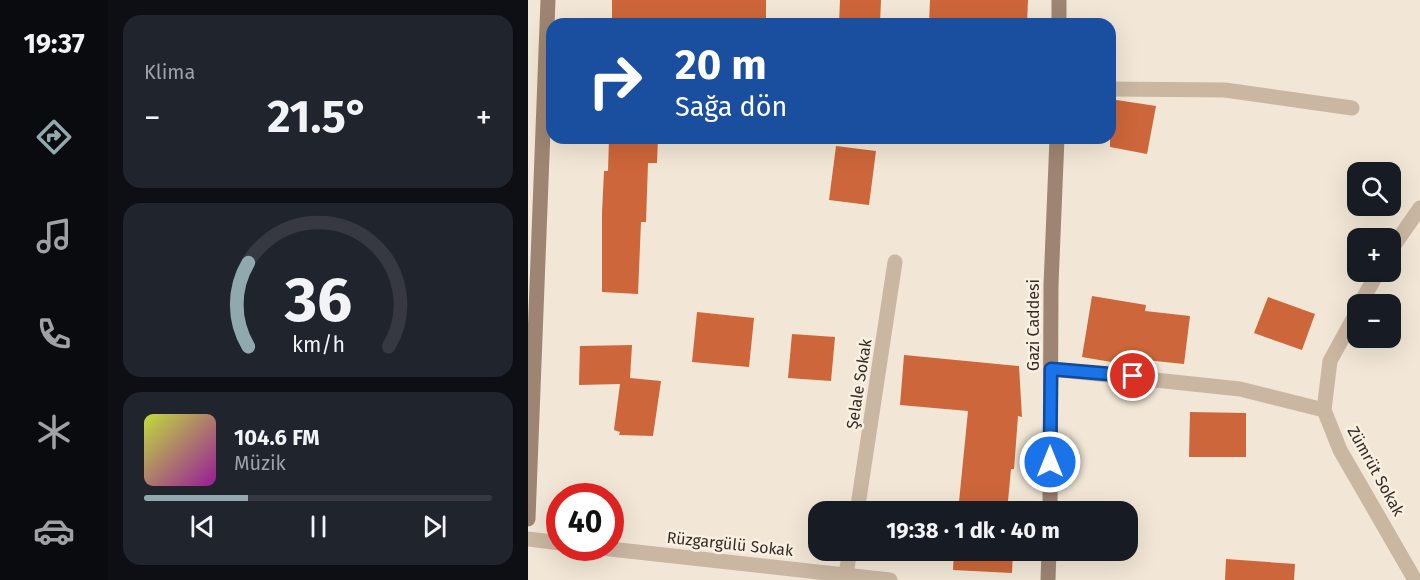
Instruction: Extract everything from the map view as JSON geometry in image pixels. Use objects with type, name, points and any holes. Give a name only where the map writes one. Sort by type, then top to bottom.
[{"type":"main road","points":[[547,18],[548,0]]},
{"type":"main road","points":[[1059,0],[1059,18]]},
{"type":"main road","points":[[528,519],[534,211],[546,30]]},
{"type":"main road","name":"Gazi Caddesi","points":[[1050,501],[1051,285],[1057,144]]},
{"type":"main road","points":[[1048,561],[1048,580]]},
{"type":"street","points":[[1116,89],[1225,90],[1352,108]]},
{"type":"street","points":[[1401,235],[1420,208]]},
{"type":"street","name":"Şelale Sokak","points":[[859,501],[895,262]]},
{"type":"street","name":"Zümrüt Sokak","points":[[1347,329],[1330,361],[1324,410],[1340,450],[1415,580]]},
{"type":"street","points":[[1051,369],[1240,389],[1324,410]]},
{"type":"street","points":[[528,539],[546,541]]},
{"type":"street","name":"Rüzgargülü Sokak","points":[[624,551],[846,577],[890,580]]},
{"type":"street","points":[[846,577],[848,561]]},
{"type":"building","points":[[612,0],[766,0],[766,18],[612,18]]},
{"type":"building","points":[[840,0],[881,0],[880,18],[839,18]]},
{"type":"building","points":[[930,0],[1028,0],[1027,18],[929,18]]},
{"type":"building","points":[[1116,100],[1156,106],[1147,154],[1110,147],[1110,144],[1116,144]]},
{"type":"building","points":[[609,144],[658,144],[657,163],[648,163],[646,222],[641,222],[638,294],[602,292],[604,171],[608,171]]},
{"type":"building","points":[[836,146],[876,151],[869,205],[829,200]]},
{"type":"building","points":[[1092,296],[1146,305],[1145,311],[1190,316],[1184,364],[1136,359],[1135,366],[1082,357]]},
{"type":"building","points":[[1268,297],[1315,314],[1302,350],[1254,333]]},
{"type":"building","points":[[697,312],[754,318],[749,367],[692,362]]},
{"type":"building","points":[[792,334],[835,337],[831,381],[788,378]]},
{"type":"building","points":[[632,345],[630,378],[661,381],[653,436],[619,435],[620,432],[614,430],[620,384],[579,385],[580,346]]},
{"type":"building","points":[[904,355],[1019,366],[1022,417],[1018,416],[1014,469],[1011,469],[1008,501],[959,501],[968,411],[900,405]]},
{"type":"building","points":[[1190,412],[1246,413],[1246,457],[1189,457]]},
{"type":"building","points":[[1226,559],[1295,564],[1294,580],[1225,580]]},
{"type":"building","points":[[953,561],[1013,561],[1012,573],[953,570]]},
{"type":"route","points":[[1050,462],[1051,369],[1133,376]]}]
